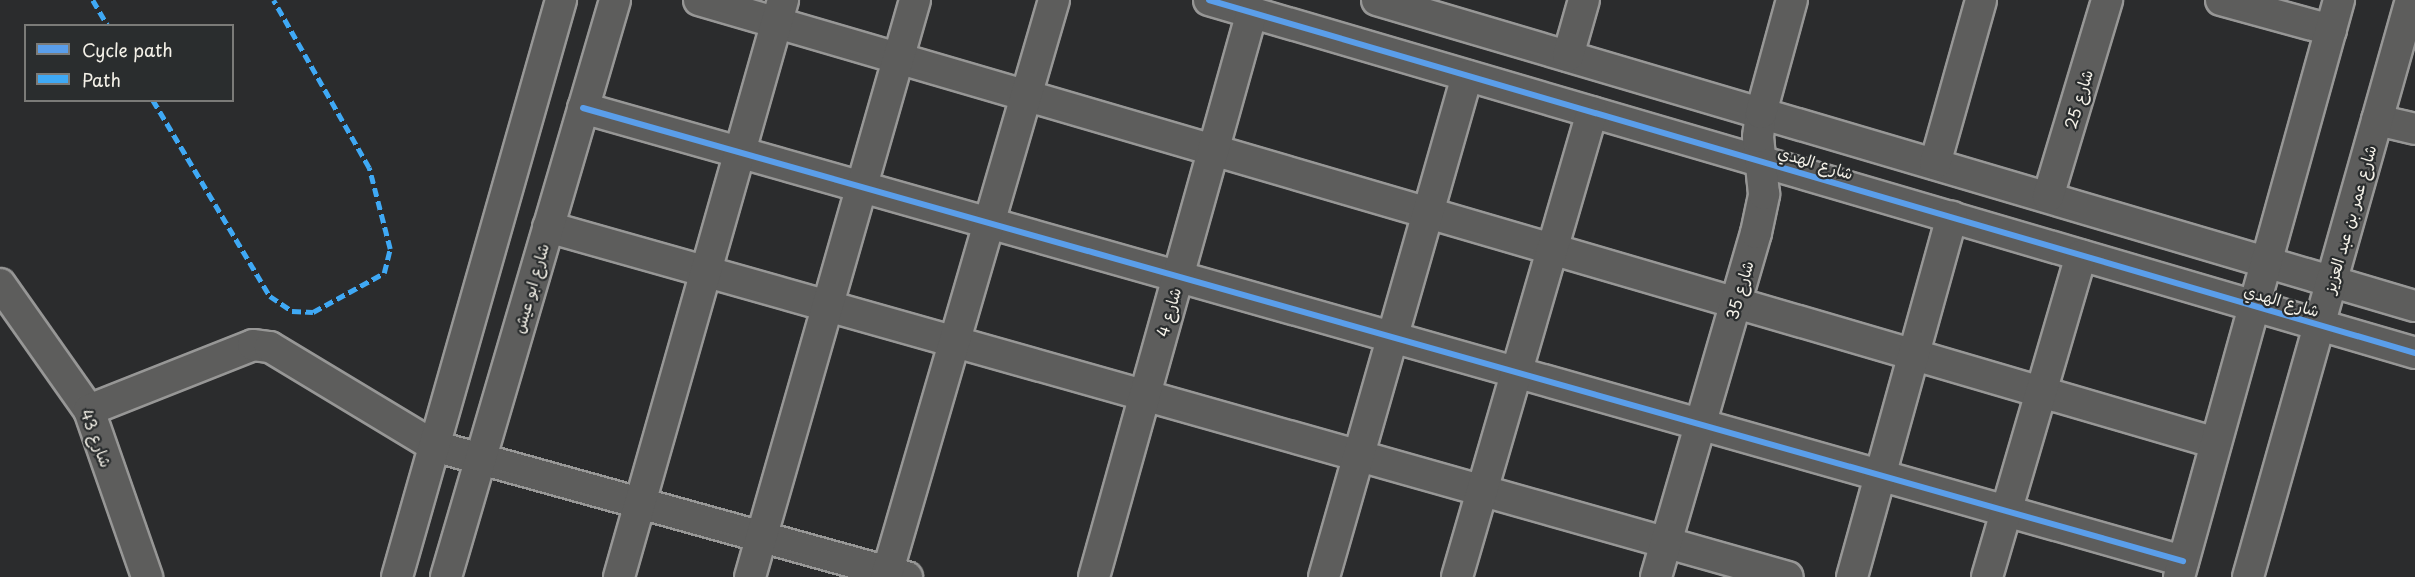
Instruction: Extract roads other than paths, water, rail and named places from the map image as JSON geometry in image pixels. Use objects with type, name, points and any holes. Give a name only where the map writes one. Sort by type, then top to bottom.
[{"type":"street","points":[[397,577],[561,0]]},
{"type":"street","name":"شارع ابو عيش","points":[[446,577],[615,0]]},
{"type":"street","points":[[699,0],[779,11],[898,58],[2216,443]]},
{"type":"street","points":[[750,577],[915,0]]},
{"type":"street","points":[[89,410],[253,345],[284,353],[434,446],[762,536],[893,575],[954,341],[1054,0]]},
{"type":"street","name":"شارع الهدي","points":[[1209,0],[1763,160],[2415,353]]},
{"type":"street","name":"شارع الهدي","points":[[1377,0],[1443,9],[1568,56],[2415,306]]},
{"type":"street","points":[[1568,56],[1584,0]]},
{"type":"street","name":"شارع 35","points":[[1656,577],[1764,194],[1763,160],[1758,137],[1761,113],[1792,0]]},
{"type":"street","points":[[1935,164],[1981,0]]},
{"type":"street","name":"شارع 25","points":[[2048,197],[2107,0]]},
{"type":"street","points":[[2221,0],[2331,30]]},
{"type":"street","points":[[583,108],[2006,511],[2181,569],[2339,0]]},
{"type":"street","name":"شارع عمر بن عبد العزيز","points":[[2248,577],[2412,3]]},
{"type":"street","points":[[619,577],[779,11]]},
{"type":"street","name":"شارع 4","points":[[1094,577],[1252,12]]},
{"type":"street","points":[[1324,577],[1467,76]]},
{"type":"street","points":[[1458,577],[1592,111]]},
{"type":"street","points":[[2377,120],[2415,129]]},
{"type":"street","points":[[1852,577],[1952,217]]},
{"type":"street","points":[[548,227],[1788,577]]},
{"type":"street","points":[[1987,577],[2081,255]]},
{"type":"street","name":"شارع 43","points":[[0,284],[89,410],[147,577]]}]
